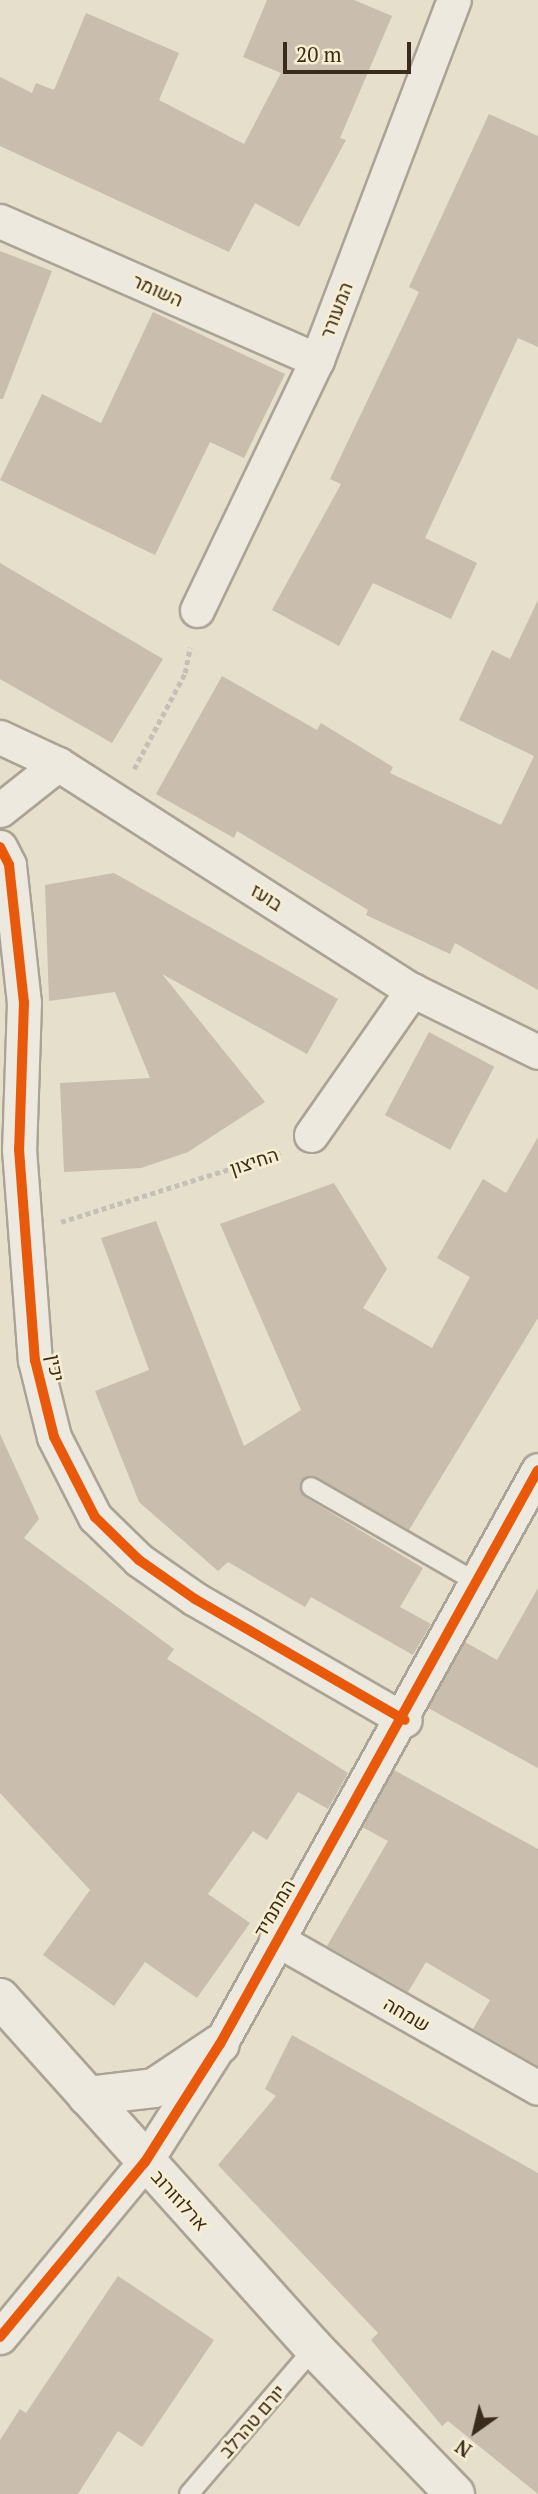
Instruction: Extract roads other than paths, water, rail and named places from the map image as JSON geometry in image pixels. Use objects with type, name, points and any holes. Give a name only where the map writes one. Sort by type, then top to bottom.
[{"type":"street","name":"המעורר","points":[[197,610],[317,360],[454,0]]},
{"type":"street","name":"השומר","points":[[0,220],[317,360]]},
{"type":"street","name":"בועז","points":[[0,737],[58,764],[412,990],[538,1052]]},
{"type":"street","points":[[0,810],[58,764]]},
{"type":"street","name":"יכין","points":[[0,846],[9,865],[24,1002],[19,1149],[35,1360],[54,1437],[95,1517],[139,1560],[195,1599],[405,1720]]},
{"type":"street","points":[[311,1135],[412,990]]},
{"type":"street","name":"המתמיד","points":[[0,2337],[145,2162],[220,2044],[276,1939],[405,1720],[480,1584],[538,1470]]},
{"type":"street","name":"שמחה","points":[[276,1939],[538,2088]]},
{"type":"street","name":"ארלוזורוב","points":[[0,1998],[324,2359],[455,2494]]},
{"type":"street","points":[[87,2096],[154,2088],[220,2044]]},
{"type":"street","name":"ארלוזורוב","points":[[324,2359],[422,2494]]},
{"type":"lane","points":[[311,1487],[480,1584]]},
{"type":"lane","name":"יורם טהרלב","points":[[189,2494],[324,2359]]}]
